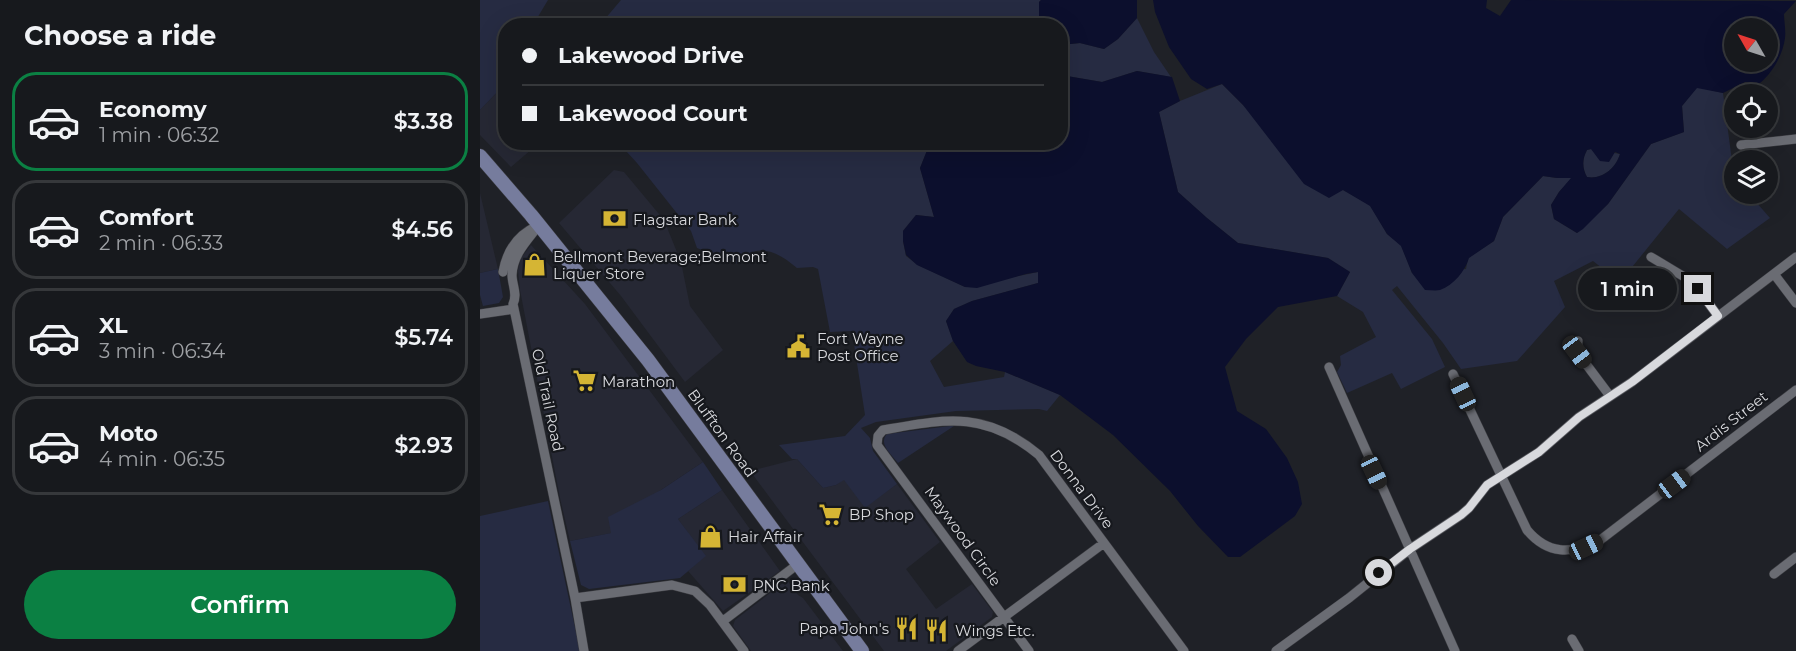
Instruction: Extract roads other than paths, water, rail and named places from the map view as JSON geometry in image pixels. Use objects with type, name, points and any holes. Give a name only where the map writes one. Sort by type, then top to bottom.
[{"type":"main road","name":"Bluffton Road","points":[[480,156],[652,365],[862,651]]},
{"type":"street","points":[[1741,145],[1796,139]]},
{"type":"street","points":[[502,272],[508,255],[518,238],[527,230],[539,225]]},
{"type":"street","name":"Old Trail Road","points":[[539,225],[517,254],[512,277],[516,298],[514,306],[584,651]]},
{"type":"street","points":[[1276,651],[1349,598],[1410,549],[1461,515],[1487,485],[1539,452],[1579,417],[1632,382],[1796,257]]},
{"type":"street","points":[[1651,258],[1686,278],[1698,289],[1718,316]]},
{"type":"street","points":[[1774,274],[1796,303]]},
{"type":"street","points":[[480,314],[514,306]]},
{"type":"street","points":[[1578,341],[1577,352],[1610,396]]},
{"type":"street","points":[[1329,367],[1455,651]]},
{"type":"street","name":"Ardis Street","points":[[1453,374],[1527,530],[1542,544],[1561,550],[1586,547],[1599,541],[1796,390]]},
{"type":"street","name":"Donna Drive","points":[[878,436],[883,430],[935,421],[958,420],[987,425],[1018,438],[1039,455],[1184,651]]},
{"type":"street","name":"Maywood Circle","points":[[878,436],[877,445],[1029,651]]},
{"type":"street","points":[[958,651],[1104,543]]},
{"type":"street","points":[[1774,574],[1796,557]]},
{"type":"street","points":[[723,621],[798,564]]},
{"type":"street","points":[[575,598],[672,585],[695,591],[710,605],[744,651]]},
{"type":"street","points":[[1572,639],[1578,651]]},
{"type":"place","name":"Flagstar Bank","points":[[615,219]]},
{"type":"place","name":"Bellmont Beverage;Belmont Liquer Store","points":[[535,265]]},
{"type":"place","name":"Fort Wayne Post Office","points":[[799,347]]},
{"type":"place","name":"Marathon","points":[[584,381]]},
{"type":"place","name":"BP Shop","points":[[831,514]]},
{"type":"place","name":"Hair Affair","points":[[710,536]]},
{"type":"place","name":"PNC Bank","points":[[735,585]]},
{"type":"place","name":"Papa John's","points":[[907,628]]},
{"type":"place","name":"Wings Etc.","points":[[937,630]]}]
